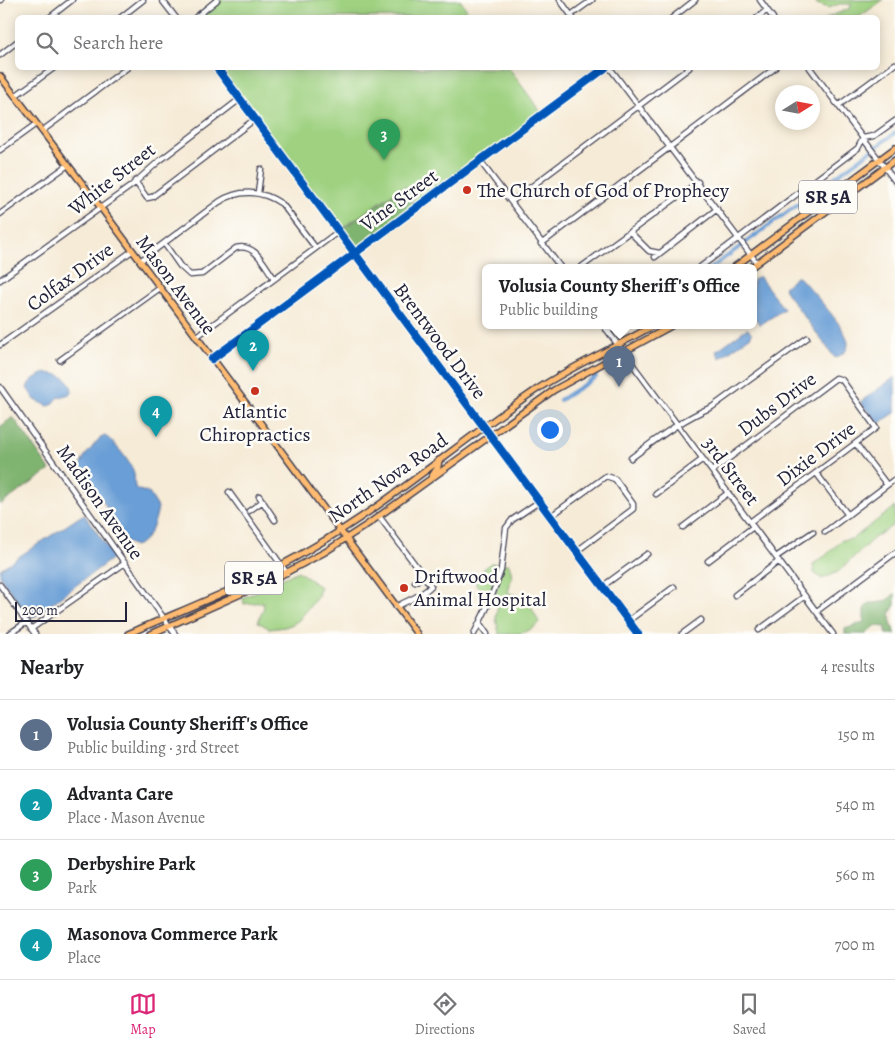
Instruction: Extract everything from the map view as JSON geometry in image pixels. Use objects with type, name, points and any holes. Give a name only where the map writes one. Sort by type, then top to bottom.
[{"type":"main road","name":"Mason Avenue","points":[[0,76],[101,208],[417,634]]},
{"type":"main road","name":"SR 5A","points":[[738,264],[895,148]]},
{"type":"main road","name":"SR 5A","points":[[755,264],[895,160]]},
{"type":"main road","name":"North Nova Road","points":[[128,634],[282,565],[341,531],[559,375],[646,329]]},
{"type":"main road","name":"North Nova Road","points":[[152,634],[288,573],[346,539],[554,390],[666,329]]},
{"type":"main road","points":[[431,479],[438,467],[439,460]]},
{"type":"street","points":[[53,15],[72,0]]},
{"type":"street","points":[[124,15],[144,0]]},
{"type":"street","points":[[162,0],[174,15]]},
{"type":"street","points":[[199,15],[217,0]]},
{"type":"street","points":[[560,0],[571,15]]},
{"type":"street","points":[[573,15],[592,0]]},
{"type":"street","points":[[676,15],[695,0]]},
{"type":"street","points":[[760,0],[771,15]]},
{"type":"street","points":[[761,15],[767,10]]},
{"type":"street","points":[[0,55],[15,43]]},
{"type":"street","points":[[839,105],[895,64]]},
{"type":"street","points":[[15,96],[51,70]]},
{"type":"street","points":[[42,131],[124,70]]},
{"type":"street","name":"Brentwood Drive","points":[[218,70],[638,634]]},
{"type":"street","name":"Vine Street","points":[[212,359],[602,70]]},
{"type":"street","points":[[612,70],[757,262]]},
{"type":"street","points":[[510,202],[686,70]]},
{"type":"street","points":[[541,244],[772,70]]},
{"type":"street","points":[[812,70],[895,182]]},
{"type":"street","points":[[0,87],[6,84]]},
{"type":"street","name":"White Street","points":[[0,280],[101,208],[240,99]]},
{"type":"street","points":[[135,181],[149,199],[255,119]]},
{"type":"street","points":[[863,138],[874,136],[895,121]]},
{"type":"street","points":[[0,150],[36,124]]},
{"type":"street","points":[[871,149],[874,136]]},
{"type":"street","points":[[704,264],[858,148],[863,138]]},
{"type":"street","points":[[858,148],[871,149]]},
{"type":"street","points":[[480,161],[558,264]]},
{"type":"street","points":[[0,214],[68,166]]},
{"type":"street","points":[[258,193],[261,169]]},
{"type":"street","points":[[586,264],[698,182]]},
{"type":"street","points":[[140,261],[226,197],[242,193],[258,193],[275,199],[282,204],[315,247]]},
{"type":"street","points":[[655,256],[717,209]]},
{"type":"street","points":[[196,337],[339,230]]},
{"type":"street","points":[[630,232],[649,251],[659,253]]},
{"type":"street","points":[[164,243],[180,266],[190,275],[202,274],[236,248],[242,246],[253,249],[274,278]]},
{"type":"street","name":"Colfax Drive","points":[[0,346],[132,251]]},
{"type":"street","points":[[60,360],[160,288]]},
{"type":"street","name":"3rd Street","points":[[606,329],[833,634]]},
{"type":"street","points":[[613,338],[617,329]]},
{"type":"street","points":[[631,458],[677,424],[712,408],[807,338]]},
{"type":"street","name":"Dixie Drive","points":[[750,522],[817,474],[876,428],[842,380],[836,378]]},
{"type":"street","name":"Dubs Drive","points":[[712,471],[836,378]]},
{"type":"street","name":"Madison Avenue","points":[[0,387],[175,634]]},
{"type":"street","points":[[856,444],[887,485]]},
{"type":"street","points":[[656,494],[703,459]]},
{"type":"street","points":[[817,474],[848,514]]},
{"type":"street","points":[[551,516],[606,476],[615,479],[633,504],[633,509],[577,551]]},
{"type":"street","points":[[824,532],[895,479]]},
{"type":"street","points":[[229,492],[288,573]]},
{"type":"street","points":[[683,527],[728,493]]},
{"type":"street","points":[[259,496],[275,520]]},
{"type":"street","points":[[249,511],[263,501]]},
{"type":"street","points":[[474,634],[490,601],[500,570],[506,528],[512,520],[540,501]]},
{"type":"street","points":[[380,516],[431,586],[426,591],[396,607]]},
{"type":"street","points":[[708,561],[754,527]]},
{"type":"street","points":[[734,595],[813,532]]},
{"type":"street","points":[[603,586],[647,554]]},
{"type":"street","points":[[817,611],[895,554]]},
{"type":"street","points":[[31,629],[125,563]]},
{"type":"street","points":[[415,582],[424,575]]},
{"type":"street","points":[[0,585],[35,634]]},
{"type":"street","points":[[628,621],[674,587]]},
{"type":"street","points":[[225,591],[229,600]]},
{"type":"street","points":[[759,630],[805,596]]},
{"type":"street","points":[[682,634],[701,620]]},
{"type":"street","points":[[10,634],[26,622]]},
{"type":"street","points":[[480,624],[487,634]]},
{"type":"green space","points":[[217,0],[460,0],[471,15],[199,15]]},
{"type":"green space","points":[[815,0],[883,0],[862,15],[834,15],[849,9],[852,4],[839,4],[829,8],[817,4]]},
{"type":"green space","points":[[219,70],[510,70],[543,115],[417,207],[404,186],[339,230]]},
{"type":"green space","points":[[403,188],[415,207],[356,250],[341,230]]},
{"type":"green space","points":[[13,417],[50,470],[0,505],[0,427]]},
{"type":"green space","points":[[895,507],[895,524],[874,538],[838,572],[822,579],[814,573],[813,564],[842,540],[852,539]]},
{"type":"green space","points":[[491,563],[499,564],[491,593],[476,585],[475,576]]},
{"type":"green space","points":[[503,564],[509,564],[512,575],[508,593],[526,597],[539,622],[527,631],[499,634],[496,618],[498,602],[495,594]]},
{"type":"green space","points":[[298,571],[320,587],[318,596],[299,620],[293,624],[270,629],[258,622],[264,607],[263,602],[244,604],[243,598]]},
{"type":"green space","points":[[895,593],[895,605],[890,613],[895,634],[886,634],[886,627],[875,626],[866,634],[845,634],[845,629],[864,622],[864,609],[869,603],[884,601]]},
{"type":"water","points":[[759,276],[784,309],[760,325],[757,321],[757,277]]},
{"type":"water","points":[[796,277],[802,280],[843,330],[847,338],[848,347],[840,356],[835,358],[786,292],[784,287]]},
{"type":"water","points":[[746,329],[752,333],[751,336],[720,358],[716,351]]},
{"type":"water","points":[[47,373],[56,374],[68,380],[72,393],[58,398],[52,405],[48,406],[35,400],[27,388],[34,378]]},
{"type":"water","points":[[895,377],[895,413],[878,424],[860,402]]},
{"type":"water","points":[[105,436],[117,446],[131,466],[134,472],[136,489],[149,493],[158,507],[156,519],[148,536],[144,541],[134,546],[128,543],[119,533],[103,501],[89,491],[80,476],[80,466],[85,456],[98,440]]},
{"type":"water","points":[[84,514],[114,557],[34,617],[25,612],[0,576],[0,569]]},
{"type":"waterway","points":[[716,264],[895,133]]},
{"type":"waterway","points":[[560,400],[596,377]]},
{"type":"cycle path","points":[[218,70],[638,634]]},
{"type":"cycle path","points":[[212,359],[602,70]]},
{"type":"place","name":"Derbyshire Park","points":[[384,160]]},
{"type":"place","name":"The Church of God of Prophecy","points":[[467,190]]},
{"type":"place","name":"Advanta Care","points":[[253,371]]},
{"type":"place","name":"Volusia County Sheriff's Office","points":[[619,387]]},
{"type":"place","name":"Atlantic Chiropractics","points":[[255,391]]},
{"type":"place","name":"Masonova Commerce Park","points":[[156,437]]},
{"type":"place","name":"Driftwood Animal Hospital","points":[[404,588]]}]
